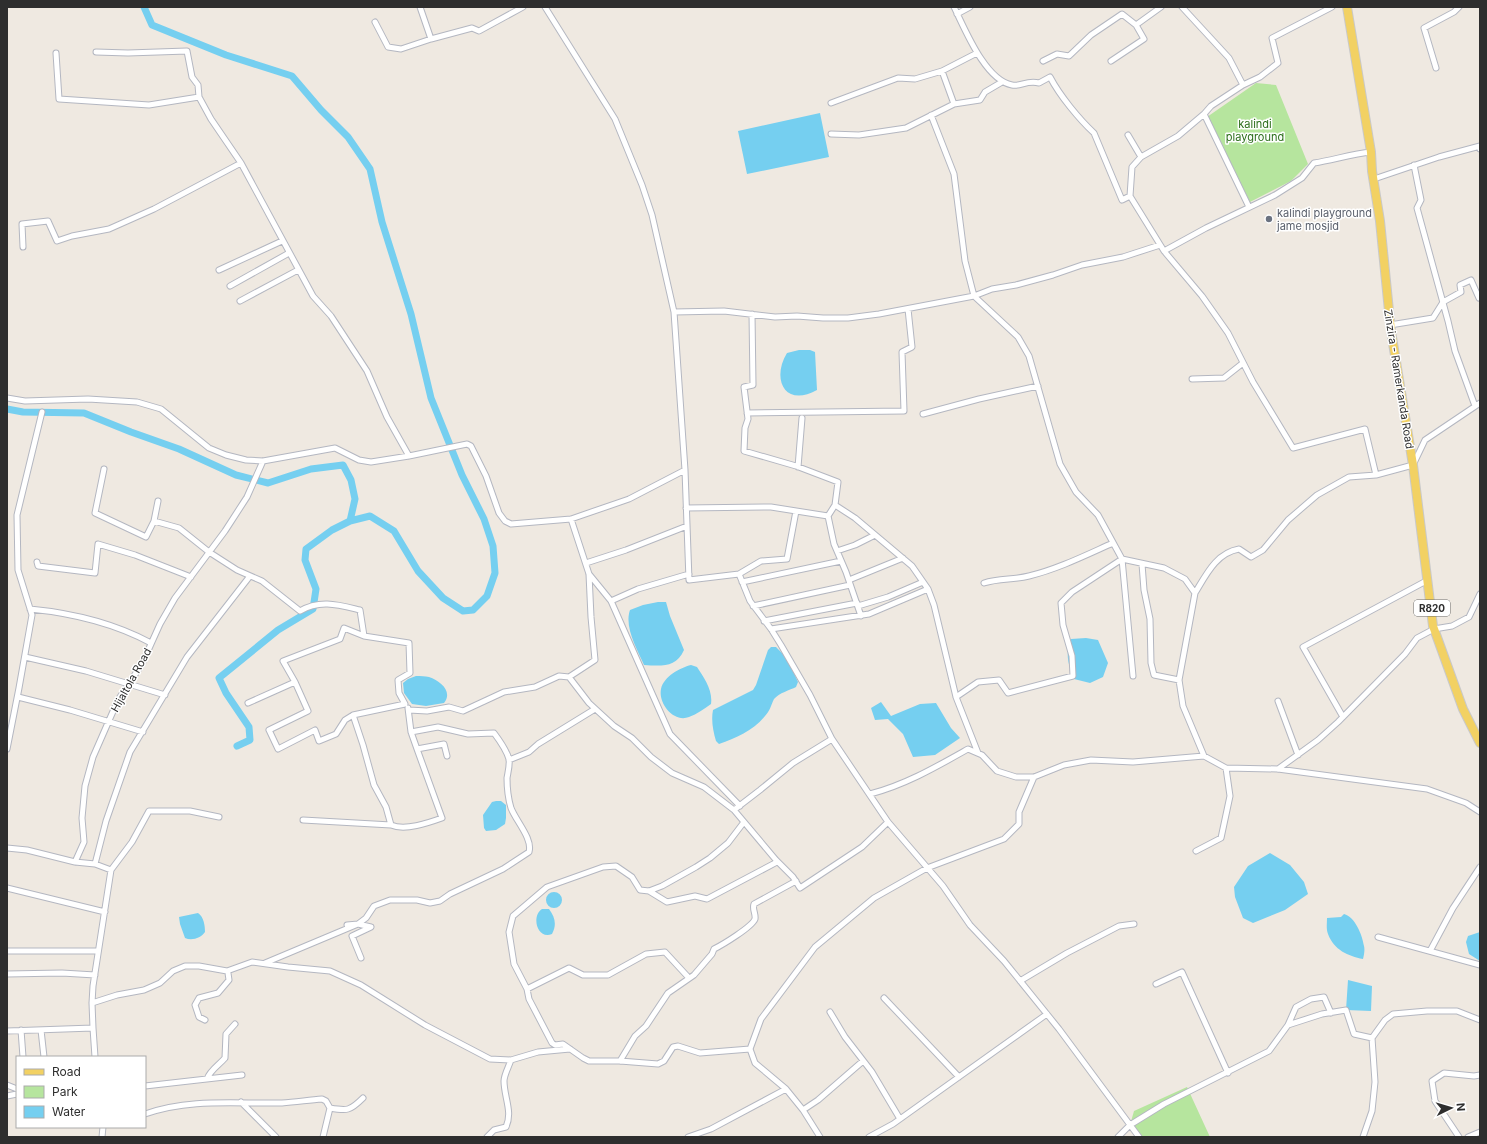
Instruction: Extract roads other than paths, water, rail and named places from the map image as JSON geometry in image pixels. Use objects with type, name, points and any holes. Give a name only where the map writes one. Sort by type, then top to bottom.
[{"type":"main road","name":"Zinzira - Ramerkanda Road","points":[[1347,7],[1371,152],[1380,221],[1390,325],[1413,465],[1434,630],[1463,709],[1480,743]]},
{"type":"street","points":[[420,7],[431,39]]},
{"type":"street","points":[[374,22],[388,47],[401,49],[472,28],[479,31],[523,7]]},
{"type":"street","points":[[545,7],[615,119],[642,185],[652,215],[674,312],[685,470],[689,580],[739,574],[761,561],[787,559],[796,511]]},
{"type":"street","points":[[954,7],[982,61],[1002,82],[1014,86],[1032,81],[1039,83],[1050,77],[1056,89],[1086,126],[1094,133],[1122,200],[1130,196]]},
{"type":"street","points":[[957,14],[970,7]]},
{"type":"street","points":[[1136,25],[1161,7]]},
{"type":"street","points":[[1182,7],[1229,58],[1243,85]]},
{"type":"street","points":[[1332,7],[1272,38],[1278,63],[1260,77],[1243,85],[1211,106],[1204,114],[1178,136],[1141,157],[1132,167],[1130,196],[1164,251],[1202,296],[1228,333],[1253,382],[1294,448],[1365,429],[1376,475]]},
{"type":"street","points":[[1436,68],[1424,28],[1454,12],[1459,7]]},
{"type":"street","points":[[1043,61],[1057,54],[1069,56],[1091,36],[1122,14],[1136,25],[1144,39],[1111,61]]},
{"type":"street","points":[[96,52],[128,53],[187,51],[192,77],[198,85],[199,98],[211,119],[241,163],[313,296],[332,316],[367,371],[387,417],[409,456]]},
{"type":"street","points":[[56,53],[59,99],[149,105],[199,98]]},
{"type":"street","points":[[831,103],[898,78],[915,79],[942,71],[977,53]]},
{"type":"street","points":[[942,71],[954,104]]},
{"type":"street","points":[[831,134],[859,135],[906,128],[954,104],[980,100],[985,92],[1002,82]]},
{"type":"street","points":[[1204,114],[1249,207]]},
{"type":"street","points":[[931,115],[954,174],[965,262],[974,296],[1018,337],[1029,356],[1060,464],[1076,492],[1098,515],[1122,559],[1133,676]]},
{"type":"street","points":[[1128,135],[1141,157]]},
{"type":"street","points":[[1374,179],[1414,165],[1480,146],[1480,149]]},
{"type":"street","points":[[1164,251],[1275,195],[1302,178],[1314,163],[1338,159],[1356,153],[1371,152]]},
{"type":"street","points":[[24,247],[22,224],[48,222],[57,241],[72,236],[109,229],[154,209],[241,163]]},
{"type":"street","points":[[1204,756],[1183,706],[1179,680],[1195,593],[1213,565],[1230,551],[1239,549],[1251,557],[1263,550],[1288,520],[1317,495],[1349,477],[1376,475],[1413,465],[1425,440],[1478,405],[1455,351],[1417,208],[1421,200],[1414,165]]},
{"type":"street","points":[[219,270],[282,241]]},
{"type":"street","points":[[674,312],[724,311],[776,317],[797,316],[848,318],[908,309],[974,296],[992,289],[1016,286],[1082,265],[1123,257],[1160,245]]},
{"type":"street","points":[[230,286],[289,253]]},
{"type":"street","points":[[240,301],[298,270]]},
{"type":"street","points":[[1390,325],[1433,318],[1443,302],[1461,292],[1460,285],[1471,280],[1479,298],[1480,297]]},
{"type":"street","points":[[747,413],[904,410],[902,352],[912,347],[908,309]]},
{"type":"street","points":[[752,314],[753,385],[744,387],[748,419],[745,428],[744,451],[798,467],[838,482],[835,505],[828,516],[834,544],[850,582],[861,616]]},
{"type":"street","points":[[1192,379],[1224,378],[1244,363]]},
{"type":"street","points":[[923,414],[979,399],[1038,386]]},
{"type":"street","points":[[7,398],[25,401],[88,399],[137,402],[161,409],[209,448],[226,455],[246,460],[262,461],[335,448],[359,460],[371,462],[431,452],[467,444],[471,446],[486,476],[499,513],[505,521],[511,524],[570,518],[629,499],[685,470]]},
{"type":"street","points":[[7,749],[18,697],[32,615],[18,570],[17,515],[42,412]]},
{"type":"street","points":[[798,467],[802,418]]},
{"type":"street","name":"Hijaltola Road","points":[[75,862],[84,842],[82,818],[85,786],[93,757],[118,700],[142,664],[167,611],[225,531],[247,497],[262,461]]},
{"type":"street","points":[[104,470],[95,513],[146,537],[154,521],[158,501]]},
{"type":"street","points":[[835,505],[855,518],[912,566],[928,589],[934,605],[956,697],[978,753]]},
{"type":"street","points":[[686,508],[771,507],[828,516]]},
{"type":"street","points":[[409,710],[427,711],[449,707],[463,711],[504,692],[535,687],[559,676],[570,677],[595,660],[589,574],[570,518]]},
{"type":"street","points":[[154,521],[179,528],[209,552],[237,570],[262,582],[293,604],[300,611],[310,605],[334,604],[360,610],[364,636]]},
{"type":"street","points":[[586,563],[626,550],[687,526]]},
{"type":"street","points":[[837,551],[855,545],[876,535]]},
{"type":"street","points":[[984,582],[994,579],[1014,579],[1050,570],[1113,543]]},
{"type":"street","points":[[37,562],[38,566],[95,572],[98,544],[135,555],[191,577]]},
{"type":"street","points":[[753,606],[850,582],[903,558]]},
{"type":"street","points":[[956,697],[978,682],[999,680],[1008,693],[1073,676],[1072,656],[1063,625],[1061,602],[1072,592],[1122,559],[1164,568],[1186,579],[1195,593]]},
{"type":"street","points":[[742,582],[841,561]]},
{"type":"street","points":[[1142,564],[1144,590],[1150,618],[1151,663],[1154,675],[1179,680]]},
{"type":"street","points":[[589,574],[611,601],[670,734],[740,806]]},
{"type":"street","points":[[611,601],[638,589],[689,574]]},
{"type":"street","points":[[739,574],[750,602],[771,629],[810,695],[832,739],[888,822],[943,886],[970,925],[1004,961],[1047,1014],[1139,1137]]},
{"type":"street","points":[[94,864],[106,821],[130,752],[187,658],[250,576]]},
{"type":"street","points":[[1343,717],[1303,647],[1428,580]]},
{"type":"street","points":[[764,620],[857,605],[888,597],[923,582]]},
{"type":"street","points":[[771,629],[869,614],[928,589]]},
{"type":"street","points":[[1278,769],[1318,740],[1343,717],[1405,654],[1417,638],[1434,630],[1452,626],[1469,617],[1480,595],[1480,589]]},
{"type":"street","points":[[30,609],[60,612],[102,623],[135,634],[151,643]]},
{"type":"street","points":[[303,820],[391,825],[397,827],[423,824],[442,818],[411,732],[409,710],[399,693],[398,680],[410,673],[409,643],[364,636],[344,628],[340,639],[283,661],[295,682],[308,711],[269,730],[278,749],[315,730],[320,741],[336,734],[345,720],[353,715],[405,704]]},
{"type":"street","points":[[25,657],[86,671],[165,695]]},
{"type":"street","points":[[570,677],[588,703],[614,726],[632,738],[651,757],[672,773],[704,787],[734,810],[800,888],[838,864],[862,846],[888,822]]},
{"type":"street","points":[[248,703],[295,682]]},
{"type":"street","points":[[18,697],[70,710],[143,732]]},
{"type":"street","points":[[1278,701],[1298,755]]},
{"type":"street","points":[[509,760],[529,752],[538,744],[595,709]]},
{"type":"street","points":[[353,715],[364,745],[374,785],[386,807],[391,825]]},
{"type":"street","points":[[264,964],[358,924],[366,918],[374,906],[390,900],[417,900],[430,903],[440,902],[450,894],[504,869],[528,852],[530,842],[516,818],[508,797],[507,779],[509,760],[504,748],[494,733],[468,734],[438,727],[411,732]]},
{"type":"street","points":[[734,810],[793,763],[832,739]]},
{"type":"street","points":[[417,749],[444,744],[447,756]]},
{"type":"street","points":[[870,794],[892,788],[901,782],[918,777],[968,749],[982,755],[997,771],[1016,776],[1034,777],[1064,765],[1091,760],[1133,762],[1204,756],[1226,768],[1278,769],[1427,789],[1466,803],[1480,812]]},
{"type":"street","points":[[1196,851],[1221,838],[1230,796],[1226,768]]},
{"type":"street","points":[[820,1137],[803,1110],[786,1089],[755,1063],[750,1049],[761,1019],[815,947],[874,898],[927,868],[1004,839],[1019,824],[1019,812],[1034,777]]},
{"type":"street","points":[[95,1056],[92,1003],[98,951],[111,870],[132,842],[149,811],[190,812],[219,817]]},
{"type":"street","points":[[649,891],[662,886],[710,858],[728,843],[744,822]]},
{"type":"street","points":[[7,848],[27,850],[75,862],[94,864],[111,870]]},
{"type":"street","points":[[750,1049],[700,1053],[678,1046],[673,1047],[664,1061],[658,1064],[620,1060],[589,1060],[563,1044],[555,1045],[552,1043],[529,999],[527,989],[514,964],[509,932],[513,916],[548,887],[603,867],[614,866],[632,877],[640,890],[649,891],[667,902],[695,896],[707,899],[777,862]]},
{"type":"street","points":[[1430,951],[1453,908],[1480,867]]},
{"type":"street","points":[[620,1060],[635,1036],[646,1026],[668,993],[689,978],[708,958],[714,949],[740,933],[754,921],[754,904],[796,882]]},
{"type":"street","points":[[7,888],[104,912]]},
{"type":"street","points":[[347,925],[358,924],[371,927],[352,936],[361,958]]},
{"type":"street","points":[[1020,981],[1067,953],[1119,926],[1134,924]]},
{"type":"street","points":[[1378,937],[1480,965]]},
{"type":"street","points":[[7,950],[98,951]]},
{"type":"street","points":[[527,989],[569,968],[583,975],[608,975],[646,954],[665,952],[689,978]]},
{"type":"street","points":[[92,1003],[118,995],[144,990],[160,983],[173,971],[185,966],[199,966],[227,971],[252,962],[330,971],[361,985],[425,1025],[490,1059],[511,1060],[538,1052],[570,1049]]},
{"type":"street","points":[[205,1020],[199,1017],[195,1005],[199,998],[218,993],[229,980],[227,971]]},
{"type":"street","points":[[1156,984],[1182,972],[1228,1073]]},
{"type":"street","points":[[7,974],[62,973],[95,975]]},
{"type":"street","points":[[1118,1137],[1130,1125],[1164,1104],[1269,1051],[1288,1025],[1296,1007],[1311,999],[1324,997],[1331,1013]]},
{"type":"street","points":[[884,998],[959,1077]]},
{"type":"street","points":[[1288,1025],[1346,1010],[1354,1034],[1372,1038]]},
{"type":"street","points":[[1363,1137],[1372,1111],[1375,1082],[1372,1038],[1385,1020],[1393,1014],[1427,1011],[1457,1012],[1480,1020]]},
{"type":"street","points":[[830,1012],[846,1037],[872,1072],[900,1119]]},
{"type":"street","points":[[869,1137],[900,1119],[1047,1014]]},
{"type":"street","points":[[207,1079],[210,1072],[226,1058],[226,1034],[235,1024]]},
{"type":"street","points":[[7,1031],[93,1028]]},
{"type":"street","points":[[21,1030],[23,1056]]},
{"type":"street","points":[[41,1030],[44,1056]]},
{"type":"street","points":[[487,1137],[494,1130],[506,1127],[508,1122],[508,1106],[504,1080],[511,1060]]},
{"type":"street","points":[[803,1110],[864,1061]]},
{"type":"street","points":[[146,1086],[242,1074]]},
{"type":"street","points":[[1459,1137],[1435,1101],[1432,1081],[1444,1074],[1480,1075]]},
{"type":"street","points":[[688,1137],[711,1129],[786,1089]]},
{"type":"street","points":[[330,1108],[344,1111],[354,1107],[363,1098]]},
{"type":"street","points":[[146,1114],[160,1108],[189,1104],[240,1102],[282,1103],[322,1099],[326,1101],[330,1108],[323,1137]]},
{"type":"street","points":[[240,1102],[276,1137]]},
{"type":"street","points":[[1468,1137],[1480,1132]]},
{"type":"water","points":[[820,113],[829,157],[747,174],[738,131]]},
{"type":"water","points":[[799,350],[810,350],[815,352],[817,390],[806,395],[789,393],[784,388],[781,381],[780,372],[782,363],[787,353]]},
{"type":"water","points":[[666,602],[684,650],[677,660],[667,665],[644,665],[630,631],[630,610],[643,605]]},
{"type":"water","points":[[1086,638],[1098,640],[1108,663],[1103,677],[1090,683],[1074,679],[1068,659],[1068,649],[1071,639]]},
{"type":"water","points":[[771,647],[776,647],[787,658],[798,682],[796,687],[776,697],[767,714],[756,725],[738,736],[719,744],[716,741],[713,729],[713,710],[753,690],[768,650]]},
{"type":"water","points":[[691,665],[697,667],[707,684],[711,694],[711,704],[689,717],[678,717],[668,711],[662,701],[661,689],[665,680],[669,676],[677,670]]},
{"type":"water","points":[[416,676],[429,677],[438,681],[446,691],[447,695],[444,703],[426,706],[412,704],[404,693],[403,683]]},
{"type":"water","points":[[881,702],[891,716],[920,704],[936,703],[951,728],[960,738],[935,755],[913,757],[903,734],[888,719],[875,720],[871,708]]},
{"type":"water","points":[[501,801],[506,805],[505,824],[496,830],[486,831],[484,828],[483,815],[492,802]]},
{"type":"water","points":[[1270,853],[1290,865],[1304,882],[1308,894],[1285,910],[1253,923],[1243,918],[1235,897],[1234,887],[1248,866]]},
{"type":"water","points":[[554,892],[560,894],[562,900],[560,906],[554,908],[548,906],[546,900],[548,894]]},
{"type":"water","points":[[542,909],[549,909],[553,915],[555,924],[552,934],[543,934],[539,931],[537,926],[537,917]]},
{"type":"water","points":[[198,913],[203,919],[205,932],[196,938],[185,938],[179,917]]},
{"type":"water","points":[[1344,914],[1355,922],[1360,931],[1364,948],[1363,959],[1342,951],[1334,944],[1328,934],[1327,918],[1341,917]]},
{"type":"water","points":[[1480,932],[1480,961],[1469,954],[1466,942],[1468,936]]},
{"type":"water","points":[[1348,980],[1372,986],[1371,1011],[1346,1010]]},
{"type":"waterway","points":[[144,7],[152,25],[226,55],[292,76],[321,110],[348,137],[370,169],[382,222],[411,314],[431,398],[462,475],[484,519],[493,546],[495,573],[487,596],[473,610],[463,611],[443,598],[418,571],[394,531],[370,516],[350,521]]},
{"type":"waterway","points":[[7,409],[23,412],[84,413],[179,449],[236,475],[268,483],[311,469],[343,465],[351,480],[355,499],[350,521],[332,530],[306,549],[305,560],[316,589],[313,609],[278,630],[219,678],[226,693],[249,727],[250,740],[237,746]]},
{"type":"place","name":"kalindi playground jame mosjid","points":[[1269,219]]},
{"type":"park label","name":"kalindi playground","points":[[1255,130]]}]
